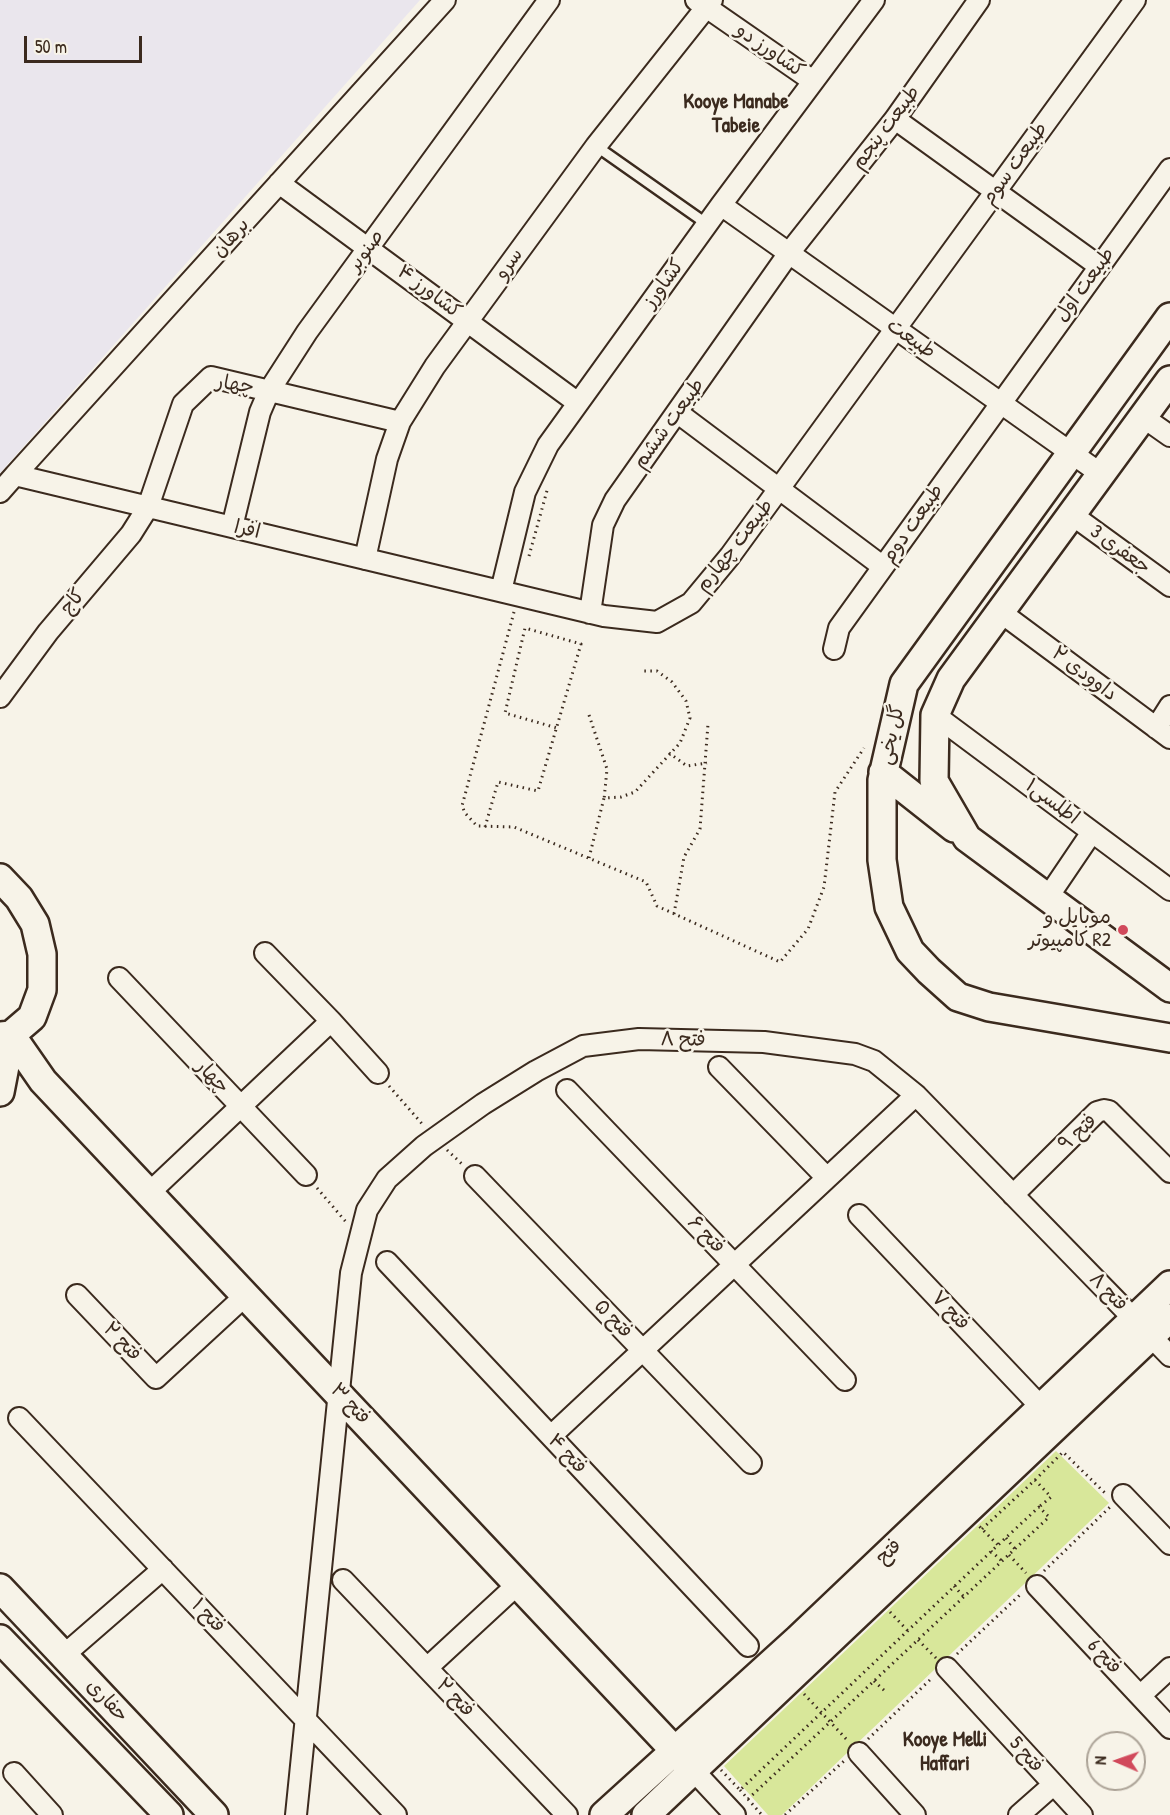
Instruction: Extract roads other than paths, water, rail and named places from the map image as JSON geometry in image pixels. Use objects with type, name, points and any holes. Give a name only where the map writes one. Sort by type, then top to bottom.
[{"type":"street","name":"برهان","points":[[15,475],[445,0]]},
{"type":"street","name":"صنوبر","points":[[232,527],[260,412],[269,391],[308,332],[549,0]]},
{"type":"street","name":"کشاورز","points":[[510,593],[525,492],[548,445],[707,224],[874,0]]},
{"type":"street","name":"طبیعت پنجم","points":[[789,253],[895,119],[979,0]]},
{"type":"street","name":"طبیعت سوم","points":[[894,328],[1135,0]]},
{"type":"street","name":"کشاورز دو","points":[[704,2],[813,81]]},
{"type":"street","name":"سرو","points":[[365,559],[387,459],[400,422],[467,321],[704,2]]},
{"type":"street","points":[[895,119],[1099,266]]},
{"type":"street","name":"طبیعت اول","points":[[999,402],[1170,169]]},
{"type":"street","name":"کشاورز ۴","points":[[279,183],[369,247],[578,404]]},
{"type":"street","name":"طبیعت","points":[[721,205],[1101,474]]},
{"type":"street","name":"طبیعت ششم","points":[[590,613],[603,525],[615,500],[789,253]]},
{"type":"street","name":"گل یخی","points":[[1170,317],[903,684],[883,772],[882,860],[889,907],[910,951],[958,997],[989,1007],[1170,1038]]},
{"type":"street","name":"طبیعت چهارم","points":[[510,593],[590,613],[657,622],[691,603],[730,556],[894,328]]},
{"type":"street","name":"چهار","points":[[148,507],[183,404],[211,377],[400,422]]},
{"type":"street","name":"گل یخی","points":[[1170,380],[951,679],[935,715],[934,781],[967,838],[1170,988]]},
{"type":"street","name":"طبیعت دوم","points":[[834,649],[839,628],[999,402]]},
{"type":"street","points":[[678,413],[882,567]]},
{"type":"street","points":[[1143,417],[1170,436]]},
{"type":"street","points":[[0,492],[15,475]]},
{"type":"street","name":"افرا","points":[[15,475],[510,593]]},
{"type":"street","name":"کاج","points":[[0,697],[48,632],[131,534],[148,507]]},
{"type":"street","name":"3 جعفری","points":[[1071,514],[1170,586]]},
{"type":"street","name":"داوودی ۲","points":[[999,611],[1163,733]]},
{"type":"street","points":[[1163,733],[1170,706]]},
{"type":"street","name":"اطلسی۱","points":[[935,715],[1170,890]]},
{"type":"street","points":[[883,772],[967,838]]},
{"type":"street","points":[[1048,897],[1092,832]]},
{"type":"street","points":[[0,878],[20,898],[35,924],[42,954],[42,990],[32,1017],[5,1036],[0,1092]]},
{"type":"street","points":[[265,953],[332,1021],[378,1073]]},
{"type":"street","name":"چهار","points":[[119,978],[306,1175]]},
{"type":"street","points":[[148,1194],[332,1021]]},
{"type":"street","name":"فتح ۳","points":[[5,1036],[43,1081],[148,1194],[338,1391],[676,1749],[705,1768]]},
{"type":"street","name":"فتح ۸","points":[[296,1815],[351,1273],[367,1210],[387,1179],[424,1146],[483,1104],[536,1071],[584,1046],[639,1039],[765,1042],[855,1054],[874,1061],[916,1095],[1013,1195],[1152,1324],[1170,1356]]},
{"type":"street","points":[[719,1067],[827,1178]]},
{"type":"street","name":"فتح ۶","points":[[567,1090],[845,1380]]},
{"type":"street","points":[[551,1436],[916,1095]]},
{"type":"street","name":"فتح ۹","points":[[1013,1195],[1097,1112],[1104,1110],[1109,1112],[1170,1172]]},
{"type":"street","name":"فتح ۵","points":[[475,1176],[751,1463]]},
{"type":"street","name":"فتح ۷","points":[[859,1215],[1041,1407]]},
{"type":"street","name":"فتح ۴","points":[[387,1262],[748,1646]]},
{"type":"street","name":"فتح","points":[[646,1815],[705,1768],[974,1520],[1152,1324],[1170,1285]]},
{"type":"street","name":"فتح ۲","points":[[77,1295],[156,1378],[246,1295]]},
{"type":"street","name":"فتح","points":[[604,1815],[798,1639],[1041,1407],[1152,1324]]},
{"type":"street","name":"فتح ۱","points":[[19,1418],[396,1815]]},
{"type":"street","points":[[1122,1495],[1170,1544]]},
{"type":"street","points":[[64,1655],[163,1569]]},
{"type":"street","name":"فتح ۲","points":[[343,1580],[567,1815]]},
{"type":"street","points":[[427,1668],[519,1583]]},
{"type":"street","name":"فتح 6","points":[[1035,1584],[1170,1728]]},
{"type":"street","name":"حفاری","points":[[0,1588],[214,1815]]},
{"type":"street","name":"حفاری","points":[[0,1639],[169,1815]]},
{"type":"street","name":"فتح 5","points":[[946,1667],[1082,1815]]},
{"type":"street","points":[[1140,1696],[1170,1668]]},
{"type":"street","points":[[858,1751],[915,1815]]},
{"type":"street","points":[[705,1768],[735,1815]]},
{"type":"street","points":[[14,1773],[52,1815]]},
{"type":"street","points":[[1019,1815],[1053,1785]]},
{"type":"lane","points":[[596,146],[707,224]]},
{"type":"place","name":"موبایل و کامپیوتر R2","points":[[1123,930]]},
{"type":"district","name":"Kooye Manabe Tabeie","points":[[736,114]]},
{"type":"district","name":"Kooye Melli Haffari","points":[[945,1752]]}]
